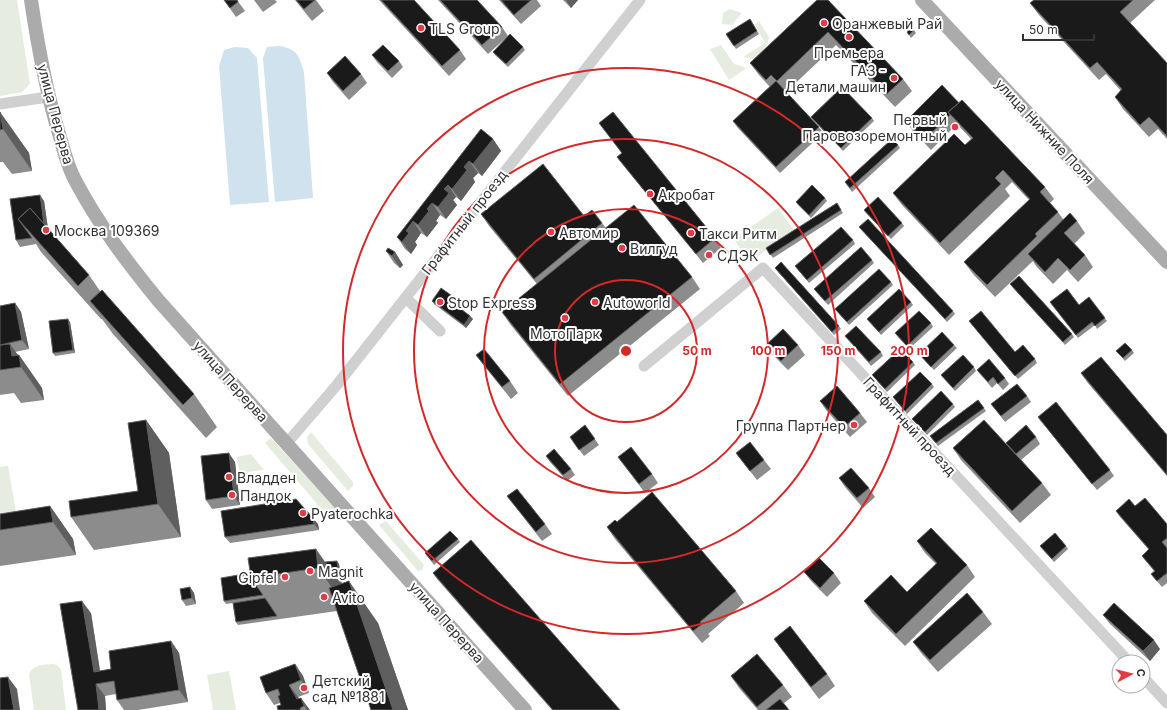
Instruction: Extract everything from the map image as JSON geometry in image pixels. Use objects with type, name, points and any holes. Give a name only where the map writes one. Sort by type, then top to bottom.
[{"type":"main road","name":"улица Перерва","points":[[31,0],[48,98],[68,164],[75,180],[97,218],[126,260],[158,300],[525,710]]},
{"type":"main road","name":"улица Нижние Поля","points":[[922,0],[1167,262]]},
{"type":"street","name":"Графитный проезд","points":[[287,443],[336,386],[640,0]]},
{"type":"street","points":[[0,104],[48,98]]},
{"type":"street","name":"Графитный проезд","points":[[644,366],[764,268],[1122,654]]},
{"type":"street","points":[[406,298],[440,331]]},
{"type":"street","points":[[1151,686],[1167,703]]},
{"type":"shaded area","points":[[0,0],[17,0],[30,84],[22,92],[0,96]]},
{"type":"shaded area","points":[[730,9],[742,13],[732,25],[722,24],[723,13]]},
{"type":"shaded area","points":[[759,21],[769,37],[766,48],[752,59],[743,57],[765,43],[755,25]]},
{"type":"shaded area","points":[[721,45],[734,64],[747,68],[729,80],[710,49]]},
{"type":"shaded area","points":[[778,208],[794,231],[749,262],[734,239]]},
{"type":"shaded area","points":[[311,432],[353,482],[353,486],[348,491],[308,444],[307,437]]},
{"type":"shaded area","points":[[271,438],[341,514],[336,520],[331,520],[265,443]]},
{"type":"shaded area","points":[[251,454],[264,470],[240,473],[236,457]]},
{"type":"shaded area","points":[[8,466],[16,512],[0,515],[0,467]]},
{"type":"shaded area","points":[[386,521],[424,565],[422,570],[418,571],[379,525]]},
{"type":"shaded area","points":[[53,664],[57,665],[61,670],[66,710],[34,710],[29,674],[33,668]]},
{"type":"shaded area","points":[[229,671],[236,710],[213,710],[207,675]]},
{"type":"water","points":[[279,46],[294,51],[301,61],[304,72],[313,198],[275,202],[263,58],[267,47]]},
{"type":"water","points":[[235,47],[248,48],[257,58],[269,202],[230,205],[219,66],[224,50]]},
{"type":"building","points":[[224,0],[237,0],[238,2],[230,8]]},
{"type":"building","points":[[296,0],[315,0],[304,9]]},
{"type":"building","points":[[381,0],[414,0],[460,50],[442,66]]},
{"type":"building","points":[[440,0],[477,0],[502,27],[482,45]]},
{"type":"building","points":[[501,0],[531,0],[514,15]]},
{"type":"building","points":[[817,0],[828,0],[903,79],[887,94],[828,32],[777,81],[771,75],[766,80],[750,63]]},
{"type":"building","points":[[1034,0],[1133,0],[1120,12],[1167,63],[1167,136],[1149,117],[1140,125],[1115,97],[1122,89],[1097,62],[1090,68],[1030,3]]},
{"type":"building","points":[[750,19],[757,31],[734,46],[726,34]]},
{"type":"building","points":[[911,28],[914,30],[909,35],[907,32]]},
{"type":"building","points":[[510,34],[523,47],[506,64],[493,52]]},
{"type":"building","points":[[383,45],[399,61],[388,71],[372,55]]},
{"type":"building","points":[[345,56],[361,74],[343,91],[327,73]]},
{"type":"building","points":[[776,81],[819,127],[776,167],[733,121]]},
{"type":"building","points":[[942,85],[959,103],[948,112],[950,115],[924,140],[906,121]]},
{"type":"building","points":[[842,87],[872,118],[841,148],[811,117]]},
{"type":"building","points":[[962,100],[1045,187],[1040,192],[1058,212],[1035,234],[1037,236],[987,285],[964,262],[1030,199],[1003,170],[995,178],[1001,184],[940,243],[893,193],[954,134],[965,145],[973,138],[948,112]]},
{"type":"building","points":[[0,112],[3,129],[0,130]]},
{"type":"building","points":[[613,112],[715,238],[696,254],[617,157],[622,153],[599,123]]},
{"type":"building","points":[[481,129],[493,139],[473,164],[469,161],[464,167],[467,170],[452,189],[448,185],[444,189],[449,193],[438,207],[432,203],[427,209],[429,211],[418,225],[413,221],[406,231],[409,233],[402,242],[397,237]]},
{"type":"building","points":[[892,139],[898,145],[850,188],[845,182]]},
{"type":"building","name":"Автомир","points":[[543,164],[584,216],[592,210],[602,223],[534,279],[481,214]]},
{"type":"building","points":[[812,185],[825,198],[809,215],[796,202]]},
{"type":"building","points":[[40,195],[44,224],[30,208],[18,219],[32,238],[16,240],[10,199]]},
{"type":"building","points":[[878,197],[902,223],[888,236],[864,210]]},
{"type":"building","points":[[837,203],[841,210],[770,255],[766,248]]},
{"type":"building","points":[[634,205],[692,277],[560,384],[502,312]]},
{"type":"building","points":[[30,208],[89,275],[78,286],[18,219]]},
{"type":"building","points":[[1070,213],[1077,221],[1064,233],[1085,255],[1070,270],[1058,258],[1045,272],[1028,254]]},
{"type":"building","points":[[868,219],[953,311],[945,319],[859,227]]},
{"type":"building","points":[[841,227],[853,240],[807,280],[795,266]]},
{"type":"building","points":[[861,247],[872,260],[825,301],[814,289]]},
{"type":"building","points":[[388,248],[395,252],[392,256],[386,251]]},
{"type":"building","points":[[781,262],[839,326],[832,332],[775,268]]},
{"type":"building","points":[[879,269],[891,282],[847,322],[835,309]]},
{"type":"building","points":[[1019,276],[1072,334],[1063,342],[1010,284]]},
{"type":"building","points":[[441,288],[455,298],[452,302],[470,316],[464,325],[432,301]]},
{"type":"building","points":[[899,289],[911,302],[879,332],[867,319]]},
{"type":"building","points":[[1067,289],[1079,305],[1089,297],[1105,318],[1095,326],[1092,322],[1076,335],[1050,302]]},
{"type":"building","points":[[102,290],[194,394],[183,405],[90,301]]},
{"type":"building","points":[[15,303],[22,340],[0,345],[0,306]]},
{"type":"building","points":[[919,311],[931,323],[907,346],[895,333]]},
{"type":"building","points":[[981,311],[1015,352],[1023,345],[1035,359],[1015,376],[969,321]]},
{"type":"building","points":[[68,319],[73,350],[53,353],[49,321]]},
{"type":"building","points":[[856,326],[881,352],[869,362],[845,336]]},
{"type":"building","points":[[783,329],[798,345],[781,361],[766,345]]},
{"type":"building","points":[[942,332],[954,345],[931,367],[919,354]]},
{"type":"building","points":[[1125,343],[1132,350],[1123,358],[1116,351]]},
{"type":"building","points":[[10,344],[12,356],[19,355],[21,367],[0,370],[0,345]]},
{"type":"building","points":[[484,349],[510,381],[502,387],[476,355]]},
{"type":"building","points":[[900,349],[913,362],[885,389],[872,375]]},
{"type":"building","points":[[963,355],[974,367],[953,388],[941,375]]},
{"type":"building","points":[[1101,357],[1167,435],[1167,475],[1081,373]]},
{"type":"building","points":[[989,359],[1005,378],[998,384],[993,377],[988,382],[977,370]]},
{"type":"building","points":[[920,372],[932,384],[905,411],[893,397]]},
{"type":"building","points":[[1017,384],[1027,396],[1001,416],[991,404]]},
{"type":"building","points":[[837,386],[860,413],[844,427],[820,401]]},
{"type":"building","points":[[941,391],[953,404],[925,432],[912,419]]},
{"type":"building","points":[[978,400],[984,408],[936,443],[930,436]]},
{"type":"building","points":[[1056,402],[1110,470],[1092,484],[1038,417]]},
{"type":"building","points":[[146,420],[158,504],[71,517],[69,501],[138,491],[128,423]]},
{"type":"building","points":[[984,420],[1042,483],[1012,511],[953,448]]},
{"type":"building","points":[[585,425],[595,439],[579,450],[570,437]]},
{"type":"building","points":[[1026,425],[1036,437],[1016,454],[1006,443]]},
{"type":"building","points":[[750,442],[764,460],[750,471],[736,453]]},
{"type":"building","points":[[631,447],[652,474],[639,484],[618,457]]},
{"type":"building","points":[[554,449],[571,469],[563,475],[546,456]]},
{"type":"building","points":[[229,453],[234,496],[206,500],[201,456]]},
{"type":"building","points":[[851,468],[869,488],[857,498],[839,478]]},
{"type":"building","points":[[517,489],[545,524],[536,532],[507,496]]},
{"type":"building","points":[[652,492],[736,591],[700,622],[702,624],[693,631],[607,527],[615,520],[617,522]]},
{"type":"building","points":[[1145,498],[1167,524],[1167,538],[1162,542],[1167,548],[1167,573],[1157,581],[1151,574],[1155,571],[1142,556],[1149,549],[1116,511],[1129,499],[1135,506]]},
{"type":"building","points":[[296,499],[313,518],[314,524],[225,537],[221,511]]},
{"type":"building","points":[[50,506],[53,522],[0,530],[0,514]]},
{"type":"building","points":[[931,528],[967,565],[896,634],[864,601],[891,575],[907,592],[937,563],[917,541]]},
{"type":"building","points":[[450,531],[458,539],[432,561],[425,553]]},
{"type":"building","points":[[1055,533],[1066,546],[1052,559],[1040,546]]},
{"type":"building","points":[[471,540],[620,710],[553,710],[433,573]]},
{"type":"building","points":[[316,549],[318,568],[251,578],[248,558]]},
{"type":"building","points":[[819,558],[834,573],[820,588],[804,572]]},
{"type":"building","points":[[337,561],[340,583],[325,562]]},
{"type":"building","points":[[250,573],[251,578],[263,595],[224,601],[221,578]]},
{"type":"building","points":[[349,581],[393,710],[371,710],[329,588]]},
{"type":"building","points":[[190,587],[192,598],[182,600],[180,589]]},
{"type":"building","points":[[967,593],[983,612],[930,660],[913,642]]},
{"type":"building","points":[[265,598],[277,616],[236,622],[233,603]]},
{"type":"building","points":[[82,601],[94,672],[111,669],[109,651],[171,641],[179,690],[117,700],[114,681],[96,684],[99,710],[78,710],[60,604]]},
{"type":"building","points":[[1114,603],[1154,640],[1143,651],[1103,615]]},
{"type":"building","points":[[790,626],[827,674],[811,687],[774,639]]},
{"type":"building","points":[[757,654],[783,685],[757,707],[731,676]]},
{"type":"building","points":[[295,664],[301,680],[289,685],[297,699],[301,698],[304,706],[300,708],[301,710],[278,710],[277,706],[281,705],[278,696],[280,695],[278,689],[266,693],[260,677]]},
{"type":"building","points":[[8,677],[14,710],[0,710],[0,678]]},
{"type":"building","points":[[780,699],[789,710],[766,710]]},
{"type":"place","name":"Оранжевый Рай","points":[[824,23]]},
{"type":"place","name":"TLS Group","points":[[421,28]]},
{"type":"place","name":"Премьера","points":[[849,37]]},
{"type":"place","name":"ГАЗ - Детали машин","points":[[894,78]]},
{"type":"place","name":"Первый Паровозоремонтный","points":[[955,127]]},
{"type":"place","name":"Акробат","points":[[650,194]]},
{"type":"place","name":"Москва 109369","points":[[46,230]]},
{"type":"place","name":"Автомир","points":[[551,232]]},
{"type":"place","name":"Такси Ритм","points":[[691,233]]},
{"type":"place","name":"Вилгуд","points":[[622,248]]},
{"type":"place","name":"СДЭК","points":[[709,255]]},
{"type":"place","name":"Stop Express","points":[[440,302]]},
{"type":"place","name":"Autoworld","points":[[595,302]]},
{"type":"place","name":"МотоПарк","points":[[565,318]]},
{"type":"place","name":"Группа Партнер","points":[[854,425]]},
{"type":"place","name":"Владден","points":[[229,477]]},
{"type":"place","name":"Пандок","points":[[232,495]]},
{"type":"place","name":"Pyaterochka","points":[[303,513]]},
{"type":"place","name":"Magnit","points":[[310,571]]},
{"type":"place","name":"Gipfel","points":[[285,577]]},
{"type":"place","name":"Avito","points":[[324,597]]},
{"type":"place","name":"Детский сад №1881","points":[[304,688]]}]
